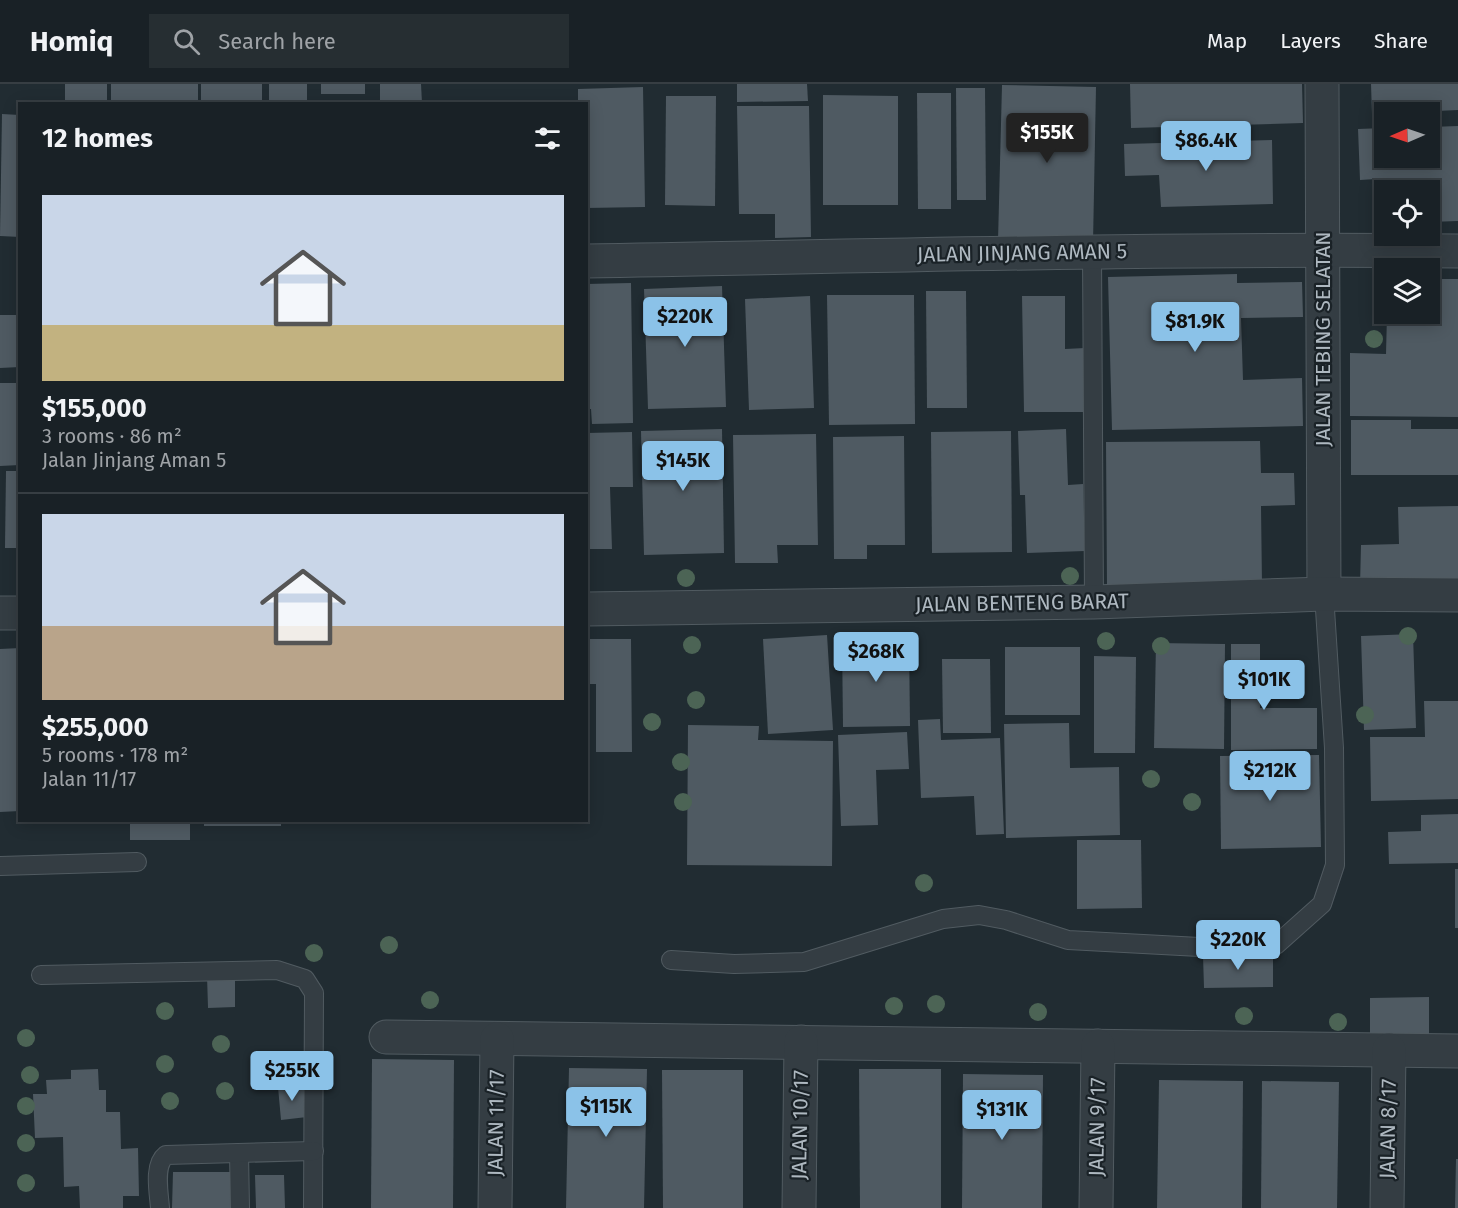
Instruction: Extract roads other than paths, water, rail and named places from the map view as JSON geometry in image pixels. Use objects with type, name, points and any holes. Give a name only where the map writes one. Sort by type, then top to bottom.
[{"type":"street","name":"JALAN TEBING SELATAN","points":[[1322,84],[1324,594]]},
{"type":"street","name":"JALAN JINJANG AMAN 5","points":[[588,261],[1092,252],[1458,251]]},
{"type":"street","name":"JALAN BENTENG BARAT","points":[[588,609],[1094,602],[1324,594],[1458,595]]},
{"type":"street","points":[[0,613],[18,613]]},
{"type":"street","points":[[386,1037],[1458,1051]]},
{"type":"street","name":"JALAN 11/17","points":[[495,1208],[497,1038]]},
{"type":"street","name":"JALAN 10/17","points":[[799,1208],[801,1042]]},
{"type":"street","name":"JALAN 9/17","points":[[1096,1208],[1098,1046]]},
{"type":"street","name":"JALAN 8/17","points":[[1388,1208],[1389,1050]]},
{"type":"lane","points":[[1092,252],[1094,602]]},
{"type":"lane","points":[[671,960],[734,964],[804,962],[943,919],[979,915],[1006,920],[1068,940],[1238,949],[1276,945],[1322,904],[1335,865],[1334,748],[1324,594]]},
{"type":"lane","points":[[0,866],[137,862]]},
{"type":"lane","points":[[41,975],[277,970],[305,979],[314,993],[313,1208]]},
{"type":"lane","points":[[160,1208],[159,1166],[161,1158],[166,1155],[314,1152]]},
{"type":"lane","points":[[239,1153],[240,1208]]}]
